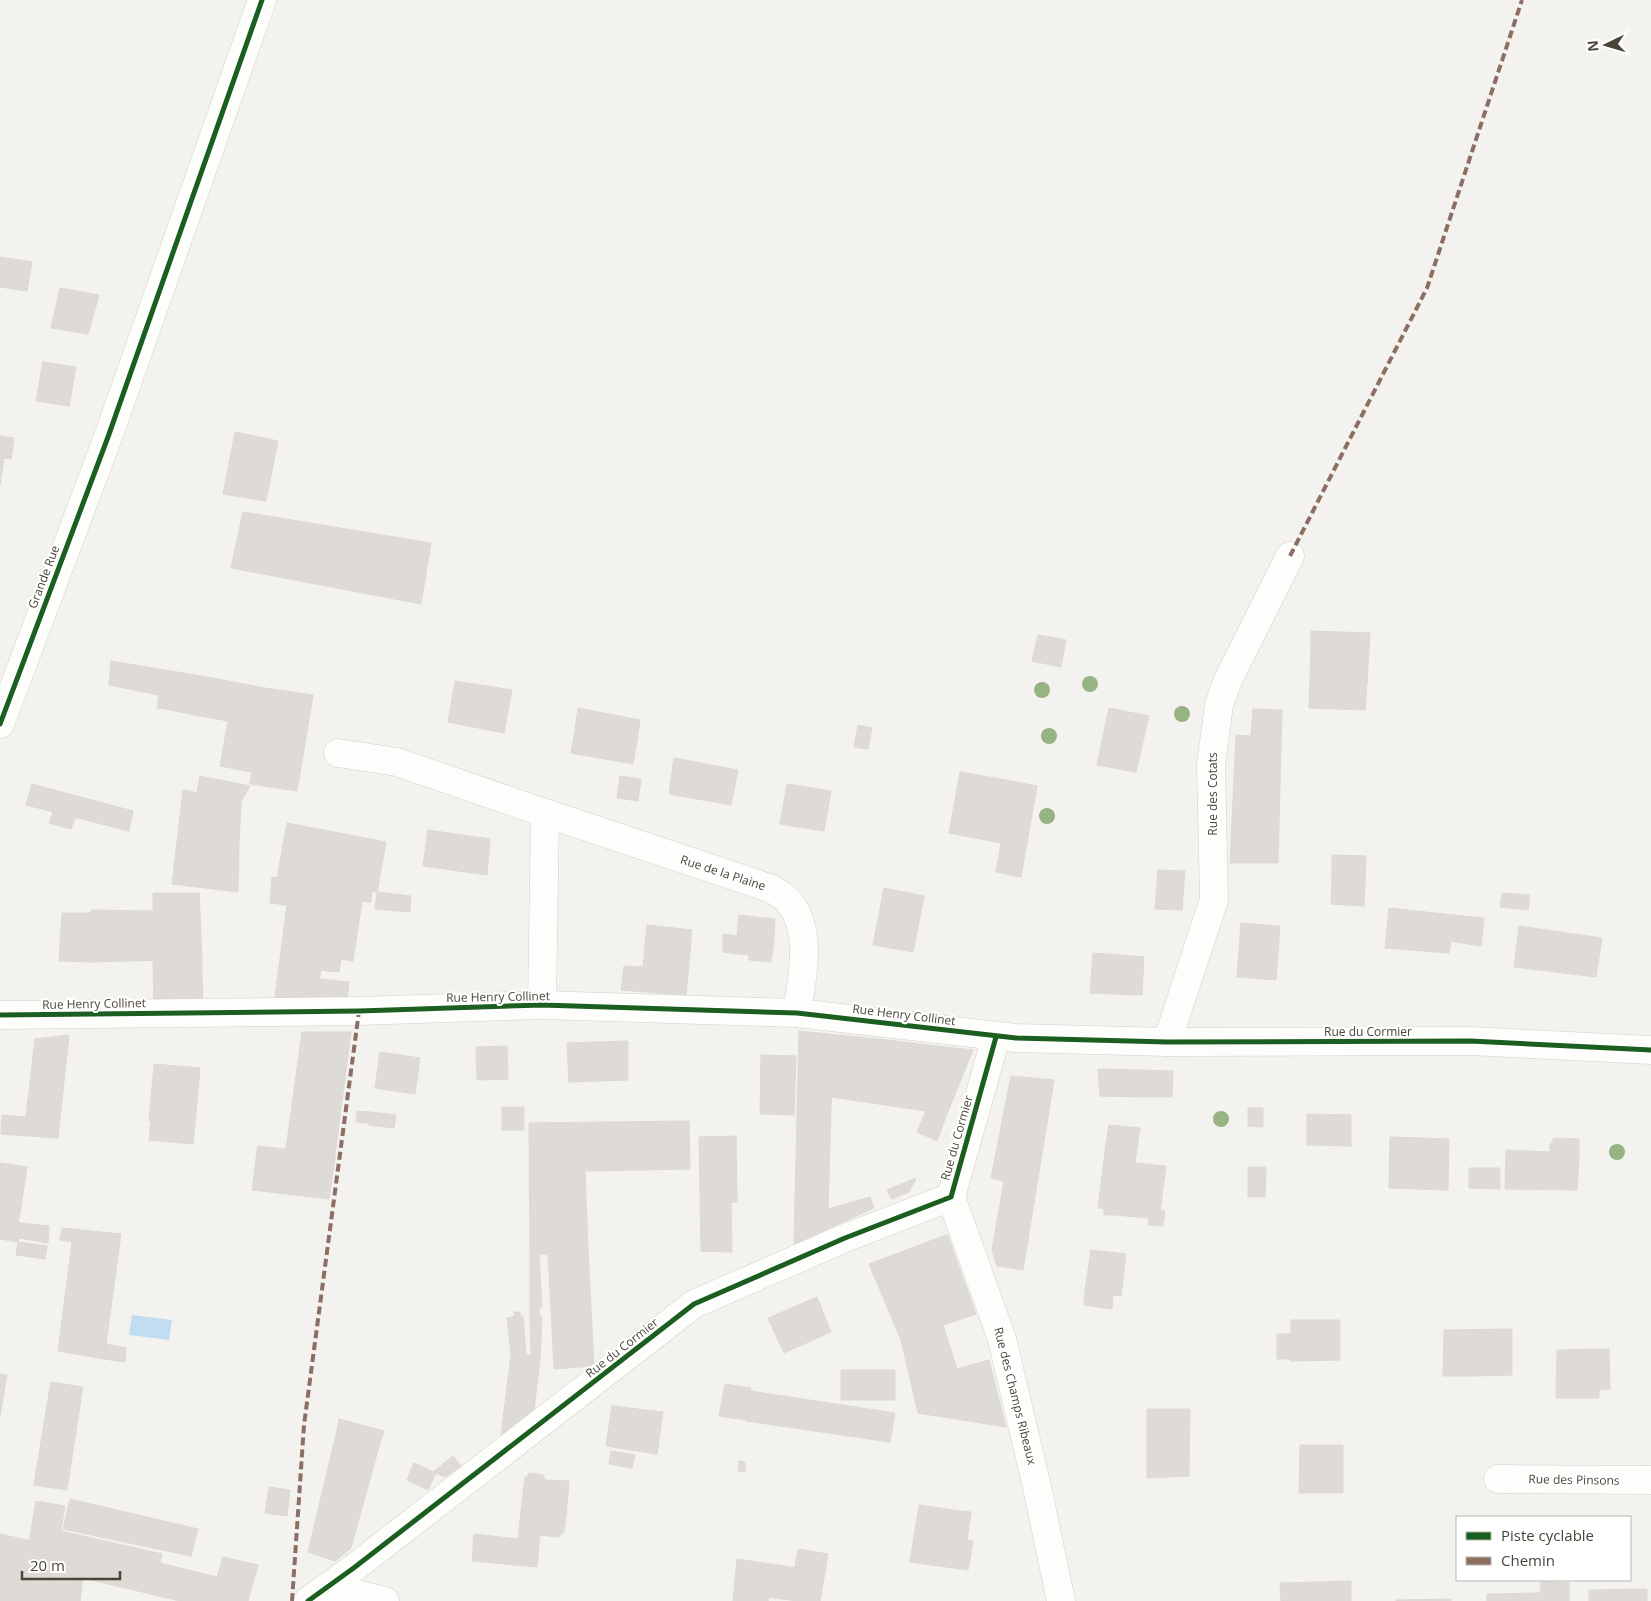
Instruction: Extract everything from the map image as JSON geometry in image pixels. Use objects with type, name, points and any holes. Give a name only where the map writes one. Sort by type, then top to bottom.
[{"type":"street","name":"Grande Rue","points":[[0,724],[108,436],[262,0]]},
{"type":"street","name":"Rue des Cotats","points":[[1168,1042],[1214,900],[1211,764],[1218,705],[1228,680],[1290,556]]},
{"type":"street","name":"Rue de la Plaine","points":[[338,753],[397,762],[545,814],[772,889],[789,901],[801,921],[804,958],[797,1013]]},
{"type":"street","points":[[542,1005],[545,814]]},
{"type":"street","name":"Rue Henry Collinet","points":[[0,1016],[359,1011],[542,1005],[797,1013],[996,1037]]},
{"type":"street","name":"Rue du Cormier","points":[[318,1594],[694,1304],[845,1238],[951,1197],[996,1037],[1168,1042],[1470,1041],[1651,1050]]},
{"type":"street","name":"Rue des Champs Ribeaux","points":[[951,1197],[1002,1339],[1037,1487],[1061,1601]]},
{"type":"street","name":"Rue des Pinsons","points":[[1498,1479],[1651,1480]]},
{"type":"street","points":[[318,1594],[385,1601]]},
{"type":"water","points":[[132,1315],[172,1320],[169,1340],[129,1335]]},
{"type":"building","points":[[0,257],[32,262],[27,291],[0,287]]},
{"type":"building","points":[[60,288],[99,295],[88,334],[51,328]]},
{"type":"building","points":[[43,362],[76,367],[69,406],[36,401]]},
{"type":"building","points":[[235,432],[278,441],[266,501],[223,494]]},
{"type":"building","points":[[0,436],[14,438],[11,459],[4,458],[0,485]]},
{"type":"building","points":[[243,512],[431,543],[421,604],[231,568]]},
{"type":"building","points":[[1311,631],[1370,633],[1367,683],[1366,648],[1311,645]]},
{"type":"building","points":[[1038,635],[1066,640],[1061,667],[1032,661]]},
{"type":"building","points":[[1311,645],[1366,648],[1367,683],[1365,710],[1309,708]]},
{"type":"building","points":[[111,661],[171,671],[165,709],[157,708],[159,695],[109,685]]},
{"type":"building","points":[[171,671],[202,676],[195,715],[165,709]]},
{"type":"building","points":[[202,676],[265,688],[252,772],[220,766],[228,721],[195,715]]},
{"type":"building","points":[[455,681],[512,690],[504,733],[448,722]]},
{"type":"building","points":[[265,688],[313,695],[304,750],[256,743]]},
{"type":"building","points":[[578,708],[640,720],[637,741],[575,730]]},
{"type":"building","points":[[1109,708],[1149,716],[1136,772],[1097,765]]},
{"type":"building","points":[[1253,709],[1282,710],[1278,863],[1230,863],[1236,735],[1251,736]]},
{"type":"building","points":[[858,725],[872,728],[868,749],[854,747]]},
{"type":"building","points":[[575,730],[637,741],[633,764],[571,753]]},
{"type":"building","points":[[256,743],[304,750],[297,791],[250,784]]},
{"type":"building","points":[[674,758],[738,770],[731,805],[669,794]]},
{"type":"building","points":[[960,772],[1012,781],[1001,843],[949,833]]},
{"type":"building","points":[[200,776],[250,786],[241,801],[197,793]]},
{"type":"building","points":[[620,776],[641,779],[638,801],[617,798]]},
{"type":"building","points":[[1012,781],[1037,786],[1021,877],[996,872]]},
{"type":"building","points":[[32,784],[133,811],[129,831],[26,805]]},
{"type":"building","points":[[787,784],[831,791],[824,831],[780,824]]},
{"type":"building","points":[[183,790],[241,801],[239,843],[177,842]]},
{"type":"building","points":[[53,812],[75,818],[71,829],[49,823]]},
{"type":"building","points":[[287,823],[386,842],[377,892],[277,878]]},
{"type":"building","points":[[428,830],[490,839],[487,875],[423,866]]},
{"type":"building","points":[[177,842],[239,843],[238,892],[172,884]]},
{"type":"building","points":[[1332,855],[1366,856],[1365,882],[1332,880]]},
{"type":"building","points":[[1158,870],[1185,871],[1182,910],[1155,909]]},
{"type":"building","points":[[272,877],[333,886],[316,1003],[274,1004],[287,905],[270,903]]},
{"type":"building","points":[[1332,880],[1365,882],[1364,906],[1331,904]]},
{"type":"building","points":[[333,886],[372,891],[371,902],[362,901],[353,961],[341,959],[339,972],[320,970]]},
{"type":"building","points":[[884,888],[924,896],[913,952],[873,945]]},
{"type":"building","points":[[377,892],[411,896],[410,912],[375,909]]},
{"type":"building","points":[[153,893],[199,893],[202,959],[169,960],[168,925],[153,924]]},
{"type":"building","points":[[1502,893],[1530,895],[1528,910],[1500,907]]},
{"type":"building","points":[[1389,908],[1462,916],[1456,942],[1451,941],[1449,953],[1385,948]]},
{"type":"building","points":[[91,910],[152,911],[153,924],[168,925],[169,960],[90,962]]},
{"type":"building","points":[[62,913],[91,913],[90,962],[59,961]]},
{"type":"building","points":[[739,915],[775,919],[774,940],[737,935]]},
{"type":"building","points":[[1462,916],[1484,918],[1481,946],[1456,942]]},
{"type":"building","points":[[1241,923],[1280,926],[1276,980],[1237,977]]},
{"type":"building","points":[[647,925],[692,930],[686,995],[621,990],[624,966],[643,967]]},
{"type":"building","points":[[1519,926],[1602,938],[1596,977],[1514,967]]},
{"type":"building","points":[[723,934],[774,940],[771,962],[749,960],[749,955],[723,952]]},
{"type":"building","points":[[1093,953],[1144,957],[1142,995],[1090,993]]},
{"type":"building","points":[[202,959],[202,974],[179,974],[178,960]]},
{"type":"building","points":[[153,960],[178,960],[179,1005],[154,1006]]},
{"type":"building","points":[[179,974],[202,974],[203,1005],[179,1005]]},
{"type":"building","points":[[320,979],[349,982],[347,1002],[316,1003]]},
{"type":"building","points":[[799,1031],[887,1040],[883,1081],[832,1075],[828,1209],[870,1197],[874,1208],[794,1244]]},
{"type":"building","points":[[302,1032],[351,1032],[335,1155],[286,1149]]},
{"type":"building","points":[[69,1035],[58,1138],[1,1134],[2,1115],[26,1117],[35,1039]]},
{"type":"building","points":[[887,1040],[928,1045],[922,1086],[883,1081]]},
{"type":"building","points":[[628,1041],[628,1080],[569,1082],[567,1043]]},
{"type":"building","points":[[928,1045],[973,1050],[945,1119],[926,1111],[936,1088],[922,1086]]},
{"type":"building","points":[[507,1046],[508,1079],[477,1080],[476,1047]]},
{"type":"building","points":[[380,1052],[420,1058],[415,1094],[375,1088]]},
{"type":"building","points":[[761,1055],[796,1056],[794,1115],[760,1114]]},
{"type":"building","points":[[154,1064],[200,1068],[195,1124],[149,1121]]},
{"type":"building","points":[[1098,1069],[1139,1070],[1139,1097],[1100,1096]]},
{"type":"building","points":[[1139,1070],[1173,1071],[1172,1097],[1139,1097]]},
{"type":"building","points":[[832,1075],[936,1088],[926,1111],[831,1097]]},
{"type":"building","points":[[1011,1076],[1054,1080],[1023,1270],[997,1266],[992,1250],[1004,1181],[991,1178]]},
{"type":"building","points":[[502,1107],[524,1107],[524,1130],[502,1130]]},
{"type":"building","points":[[1248,1108],[1263,1108],[1263,1127],[1248,1126]]},
{"type":"building","points":[[357,1111],[370,1112],[369,1123],[356,1122]]},
{"type":"building","points":[[926,1111],[945,1119],[937,1141],[917,1132]]},
{"type":"building","points":[[370,1112],[396,1115],[394,1128],[369,1125]]},
{"type":"building","points":[[1307,1114],[1351,1115],[1351,1146],[1307,1145]]},
{"type":"building","points":[[151,1121],[195,1124],[193,1144],[149,1140]]},
{"type":"building","points":[[689,1121],[690,1169],[585,1171],[588,1250],[530,1251],[529,1123]]},
{"type":"building","points":[[1109,1125],[1140,1128],[1137,1148],[1106,1144]]},
{"type":"building","points":[[736,1136],[737,1202],[731,1203],[732,1252],[701,1251],[699,1137]]},
{"type":"building","points":[[1390,1137],[1449,1139],[1448,1190],[1389,1188]]},
{"type":"building","points":[[1554,1138],[1579,1139],[1579,1156],[1550,1155],[1550,1146]]},
{"type":"building","points":[[1106,1144],[1137,1148],[1135,1163],[1166,1166],[1160,1211],[1098,1208]]},
{"type":"building","points":[[258,1146],[335,1155],[335,1159],[257,1151]]},
{"type":"building","points":[[1506,1150],[1550,1152],[1550,1155],[1579,1156],[1577,1190],[1505,1189]]},
{"type":"building","points":[[257,1151],[335,1159],[329,1199],[252,1190]]},
{"type":"building","points":[[0,1163],[27,1167],[21,1207],[0,1205]]},
{"type":"building","points":[[1248,1167],[1266,1167],[1265,1197],[1248,1197]]},
{"type":"building","points":[[1469,1168],[1500,1168],[1500,1189],[1469,1188]]},
{"type":"building","points":[[916,1178],[909,1192],[892,1199],[887,1190]]},
{"type":"building","points":[[0,1205],[21,1207],[18,1223],[21,1223],[18,1242],[0,1239]]},
{"type":"building","points":[[1104,1208],[1115,1208],[1115,1215],[1104,1215]]},
{"type":"building","points":[[1115,1208],[1165,1211],[1163,1226],[1148,1225],[1149,1218],[1115,1215]]},
{"type":"building","points":[[21,1223],[49,1226],[48,1243],[19,1238]]},
{"type":"building","points":[[62,1228],[121,1234],[104,1359],[58,1351],[72,1242],[60,1240]]},
{"type":"building","points":[[946,1235],[948,1236],[976,1314],[901,1340],[869,1264]]},
{"type":"building","points":[[18,1242],[47,1246],[45,1259],[16,1255]]},
{"type":"building","points":[[588,1250],[594,1366],[554,1369],[548,1254],[530,1254],[530,1251]]},
{"type":"building","points":[[1091,1250],[1126,1254],[1121,1296],[1085,1290]]},
{"type":"building","points":[[530,1254],[539,1255],[542,1307],[539,1307],[540,1317],[530,1317]]},
{"type":"building","points":[[1085,1290],[1113,1295],[1112,1309],[1084,1305]]},
{"type":"building","points":[[817,1297],[831,1332],[784,1353],[768,1318]]},
{"type":"building","points":[[514,1312],[520,1312],[520,1316],[523,1316],[526,1355],[540,1358],[534,1411],[501,1436],[511,1354],[507,1318],[515,1316]]},
{"type":"building","points":[[530,1317],[542,1317],[540,1358],[531,1356]]},
{"type":"building","points":[[1291,1320],[1340,1320],[1340,1360],[1291,1361]]},
{"type":"building","points":[[943,1325],[957,1369],[989,1360],[1006,1427],[918,1413],[901,1340]]},
{"type":"building","points":[[1512,1329],[1512,1366],[1474,1366],[1474,1376],[1443,1376],[1444,1330]]},
{"type":"building","points":[[1277,1334],[1291,1334],[1292,1359],[1277,1359]]},
{"type":"building","points":[[106,1344],[126,1348],[125,1362],[104,1359]]},
{"type":"building","points":[[1609,1349],[1610,1389],[1599,1390],[1599,1398],[1556,1398],[1557,1350]]},
{"type":"building","points":[[1474,1366],[1512,1366],[1512,1375],[1474,1376]]},
{"type":"building","points":[[841,1370],[895,1370],[895,1400],[841,1400]]},
{"type":"building","points":[[0,1374],[7,1375],[0,1416]]},
{"type":"building","points":[[51,1382],[83,1387],[81,1398],[49,1393]]},
{"type":"building","points":[[725,1384],[751,1388],[746,1420],[719,1416]]},
{"type":"building","points":[[750,1391],[895,1413],[890,1442],[746,1421]]},
{"type":"building","points":[[49,1393],[81,1398],[67,1490],[34,1485]]},
{"type":"building","points":[[612,1406],[663,1412],[657,1454],[606,1446]]},
{"type":"building","points":[[1147,1409],[1190,1409],[1189,1463],[1147,1464]]},
{"type":"building","points":[[339,1419],[384,1431],[380,1443],[337,1430]]},
{"type":"building","points":[[337,1430],[380,1443],[351,1548],[335,1561],[308,1552]]},
{"type":"building","points":[[1300,1445],[1343,1445],[1343,1493],[1299,1493]]},
{"type":"building","points":[[611,1451],[635,1455],[632,1468],[609,1464]]},
{"type":"building","points":[[453,1456],[461,1466],[445,1477],[433,1472]]},
{"type":"building","points":[[739,1461],[745,1462],[745,1472],[738,1471]]},
{"type":"building","points":[[414,1463],[436,1473],[428,1490],[407,1480]]},
{"type":"building","points":[[1189,1463],[1189,1476],[1147,1478],[1147,1464]]},
{"type":"building","points":[[529,1473],[543,1475],[545,1480],[569,1481],[566,1516],[521,1510],[525,1477],[527,1478]]},
{"type":"building","points":[[269,1487],[290,1490],[287,1516],[265,1513]]},
{"type":"building","points":[[70,1499],[198,1529],[191,1556],[63,1529]]},
{"type":"building","points":[[36,1501],[65,1506],[58,1547],[29,1541]]},
{"type":"building","points":[[919,1505],[960,1511],[956,1538],[973,1541],[968,1570],[910,1562]]},
{"type":"building","points":[[521,1510],[566,1516],[564,1532],[558,1537],[540,1535],[537,1567],[472,1561],[474,1534],[518,1539]]},
{"type":"building","points":[[960,1511],[971,1512],[967,1540],[956,1538]]},
{"type":"building","points":[[61,1531],[162,1554],[160,1563],[188,1570],[180,1601],[83,1578],[55,1574]]},
{"type":"building","points":[[0,1534],[58,1547],[54,1575],[12,1569],[12,1563],[0,1561]]},
{"type":"building","points":[[798,1549],[828,1554],[825,1572],[795,1567]]},
{"type":"building","points":[[223,1557],[258,1565],[248,1601],[180,1601],[188,1570],[217,1577]]},
{"type":"building","points":[[737,1559],[825,1572],[820,1601],[797,1601],[769,1597],[768,1601],[733,1601]]},
{"type":"building","points":[[0,1561],[12,1563],[12,1569],[32,1572],[28,1597],[50,1599],[50,1601],[0,1601]]},
{"type":"building","points":[[32,1572],[54,1575],[50,1599],[28,1597]]},
{"type":"building","points":[[55,1574],[83,1578],[80,1601],[50,1601]]},
{"type":"building","points":[[1351,1581],[1351,1590],[1320,1591],[1319,1582]]},
{"type":"building","points":[[1319,1582],[1320,1591],[1351,1590],[1351,1601],[1281,1601],[1280,1583]]},
{"type":"building","points":[[1541,1582],[1569,1583],[1569,1601],[1487,1601],[1487,1594],[1540,1593]]},
{"type":"building","points":[[1647,1589],[1647,1601],[1589,1601],[1589,1590]]},
{"type":"building","points":[[1451,1599],[1451,1601],[1396,1601],[1396,1600]]},
{"type":"marked path","points":[[1290,556],[1427,288],[1522,0]]},
{"type":"marked path","points":[[292,1601],[304,1425],[359,1011]]},
{"type":"cycle path","points":[[0,724],[108,437],[262,0]]},
{"type":"cycle path","points":[[0,1015],[359,1011],[542,1005],[797,1013],[1016,1038],[1167,1042],[1470,1041],[1651,1050]]},
{"type":"cycle path","points":[[308,1601],[355,1567],[694,1304],[845,1238],[951,1197],[996,1037]]}]
